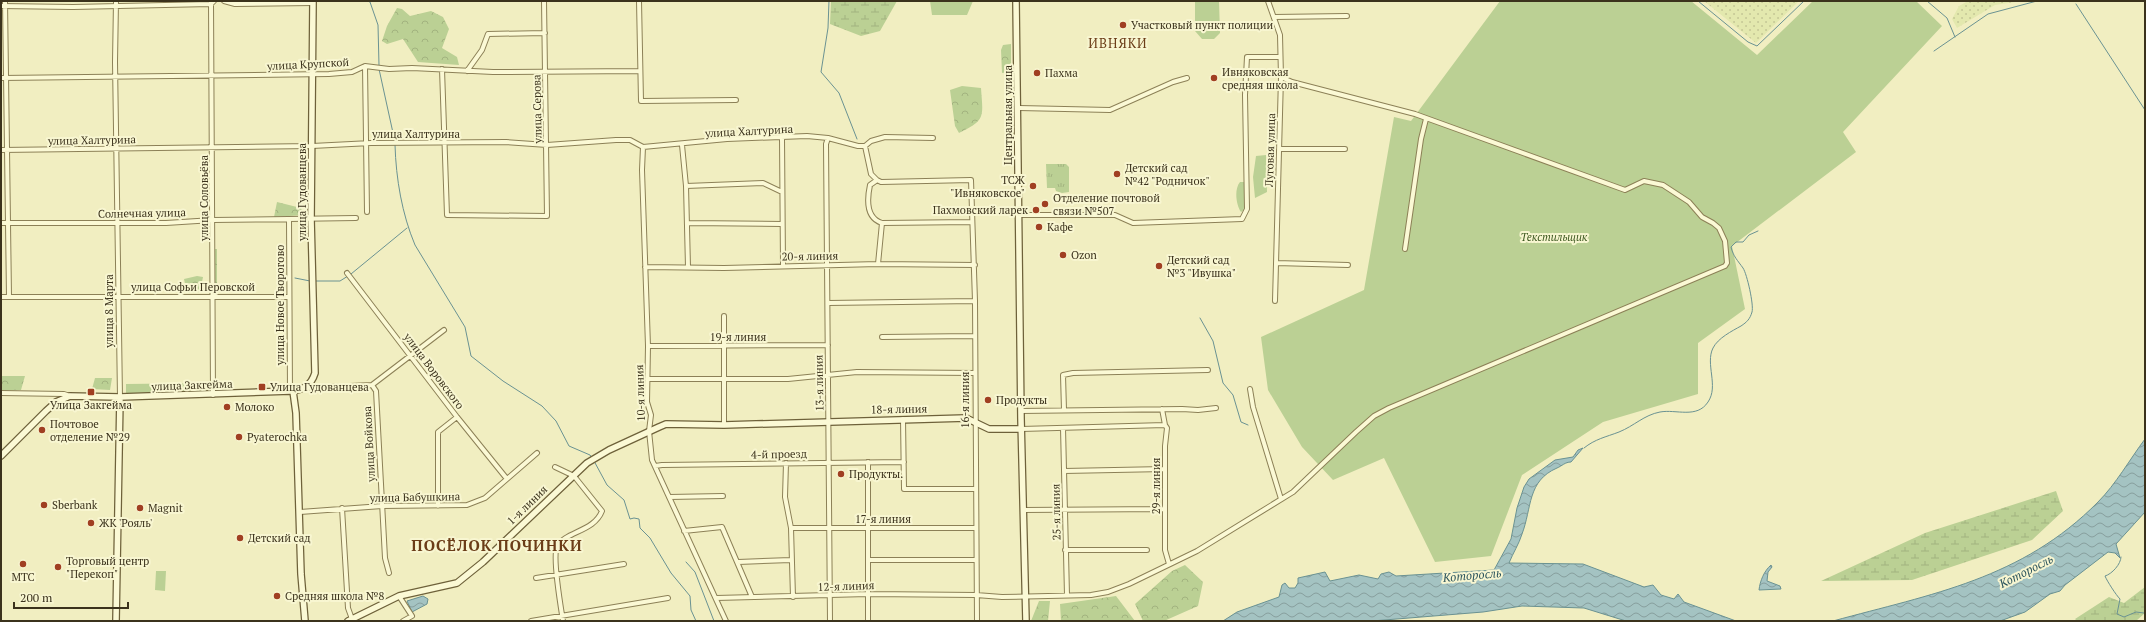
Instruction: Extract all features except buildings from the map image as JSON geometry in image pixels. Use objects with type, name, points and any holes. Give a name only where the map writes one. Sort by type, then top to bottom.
[{"type":"street","name":"улица 8 Марта","points":[[116,1],[115,77],[120,296],[120,398],[116,621]]},
{"type":"street","points":[[224,1],[235,4],[313,2]]},
{"type":"street","name":"улица Серова","points":[[446,143],[447,215],[547,216],[544,1]]},
{"type":"street","points":[[639,1],[639,71],[640,97],[642,102],[736,100]]},
{"type":"street","name":"Центральная улица","points":[[1016,1],[1019,108],[1018,215],[1021,411]]},
{"type":"street","name":"Луговая улица","points":[[1268,1],[1280,35],[1281,77],[1275,300]]},
{"type":"street","points":[[9,297],[3,78],[4,4],[116,6],[212,2]]},
{"type":"street","name":"улица Соловьёва","points":[[212,2],[213,395]]},
{"type":"street","name":"улица Гудованцева","points":[[306,388],[312,382],[315,373],[312,219],[313,2]]},
{"type":"street","points":[[1274,17],[1347,16]]},
{"type":"street","points":[[467,71],[482,50],[488,34],[545,33]]},
{"type":"street","points":[[1018,215],[1115,215],[1133,223],[1239,220],[1243,218],[1247,209],[1245,95],[1247,57],[1280,57]]},
{"type":"street","points":[[365,66],[367,212]]},
{"type":"street","name":"улица Крупской","points":[[3,78],[312,75],[352,72],[365,66],[389,69],[442,69],[467,71],[639,71]]},
{"type":"street","points":[[442,69],[446,143]]},
{"type":"street","points":[[1281,77],[1292,82],[1426,118],[1420,139],[1405,249]]},
{"type":"street","points":[[1019,108],[1110,110],[1173,82],[1187,78]]},
{"type":"street","name":"12-я линия","points":[[716,598],[868,594],[1026,597],[1091,595],[1108,592],[1129,584],[1197,551],[1293,492],[1374,416],[1389,408],[1725,266],[1727,263],[1725,241],[1719,228],[1714,223],[1702,217],[1689,202],[1662,185],[1644,181],[1625,190],[1426,118]]},
{"type":"street","name":"улица Халтурина","points":[[1,150],[212,148],[312,146],[366,143],[506,142],[547,145],[630,140],[643,147],[682,145],[727,139],[807,136],[828,138],[858,146],[865,146]]},
{"type":"street","points":[[933,138],[885,137],[871,141],[865,146],[872,174],[877,180],[870,185],[870,212],[877,221],[882,223],[972,222]]},
{"type":"street","points":[[782,138],[782,265]]},
{"type":"street","name":"13-я линия","points":[[828,138],[826,144],[830,463],[830,621]]},
{"type":"street","points":[[682,145],[688,223],[688,267]]},
{"type":"street","name":"10-я линия","points":[[643,147],[648,346],[647,402],[651,415],[649,431],[652,460],[726,621]]},
{"type":"street","points":[[1279,149],[1345,149]]},
{"type":"street","name":"16-я линия","points":[[877,180],[881,182],[971,180],[975,265],[974,336],[977,621]]},
{"type":"street","points":[[686,186],[763,183],[782,192]]},
{"type":"street","name":"Солнечная улица","points":[[1,223],[166,223],[213,220],[356,218]]},
{"type":"street","name":"улица Новое Творогово","points":[[289,220],[291,391]]},
{"type":"street","points":[[688,223],[782,224]]},
{"type":"street","points":[[878,264],[882,223]]},
{"type":"street","points":[[1276,263],[1348,265]]},
{"type":"street","name":"20-я линия","points":[[645,267],[724,268],[782,265],[878,264],[975,265]]},
{"type":"street","name":"улица Воровского","points":[[347,274],[457,417],[507,479]]},
{"type":"street","name":"улица Софьи Перовской","points":[[1,297],[289,296]]},
{"type":"street","points":[[828,304],[975,301]]},
{"type":"street","points":[[724,316],[724,425]]},
{"type":"street","points":[[306,388],[372,385],[444,330]]},
{"type":"street","points":[[882,336],[974,336]]},
{"type":"street","name":"19-я линия","points":[[648,346],[725,347],[828,345]]},
{"type":"street","points":[[1064,410],[1062,375],[1073,373],[1208,370]]},
{"type":"street","points":[[647,379],[788,379],[856,372],[975,373]]},
{"type":"street","name":"улица Войкова","points":[[372,385],[376,391],[384,558],[386,569],[389,573]]},
{"type":"street","name":"улица Закгейма","points":[[1,393],[64,394],[70,396],[120,398],[291,391],[306,388]]},
{"type":"street","points":[[1250,389],[1253,406],[1281,499]]},
{"type":"street","points":[[291,391],[300,512],[301,574],[305,621]]},
{"type":"street","name":"улица Закгейма","points":[[1,456],[56,402],[70,396]]},
{"type":"street","points":[[1026,621],[1021,411],[1162,409],[1198,410],[1216,408]]},
{"type":"street","name":"29-я линия","points":[[1162,409],[1167,428],[1165,469],[1165,550],[1168,564]]},
{"type":"street","points":[[438,506],[438,432],[457,417]]},
{"type":"street","name":"18-я линия","points":[[634,440],[649,431],[666,424],[724,425],[966,418],[989,429],[1165,425]]},
{"type":"street","points":[[903,419],[904,489],[975,489]]},
{"type":"street","name":"25-я линия","points":[[1063,428],[1067,595]]},
{"type":"street","name":"1-я линия","points":[[350,620],[399,596],[457,583],[483,562],[547,499],[593,459],[634,440]]},
{"type":"street","name":"улица Бабушкина","points":[[300,512],[382,506],[467,505],[485,498],[537,453]]},
{"type":"street","points":[[868,462],[868,621]]},
{"type":"street","name":"4-й проезд","points":[[655,466],[904,462]]},
{"type":"street","points":[[786,463],[785,497],[791,528],[793,597]]},
{"type":"street","points":[[555,467],[574,476],[602,511],[589,527],[562,541],[557,547],[557,575],[563,619]]},
{"type":"street","points":[[1064,471],[1165,469]]},
{"type":"street","points":[[669,497],[723,496]]},
{"type":"street","points":[[342,508],[350,620]]},
{"type":"street","points":[[1023,510],[1165,509]]},
{"type":"street","points":[[684,531],[722,527],[752,597]]},
{"type":"street","name":"17-я линия","points":[[791,528],[976,528]]},
{"type":"street","points":[[1066,550],[1147,550]]},
{"type":"street","points":[[738,562],[791,560]]},
{"type":"street","points":[[868,560],[976,560]]},
{"type":"street","points":[[536,578],[624,564]]},
{"type":"street","points":[[399,596],[412,616],[403,621]]},
{"type":"street","points":[[531,621],[563,619],[668,598]]},
{"type":"green space","points":[[831,1],[897,1],[880,31],[861,36],[830,24]]},
{"type":"green space","points":[[930,1],[973,1],[967,15],[932,15]]},
{"type":"green space","points":[[1195,1],[1219,1],[1220,33],[1214,39],[1202,39],[1195,31]]},
{"type":"green space","name":"Текстильщик","points":[[1500,1],[1691,1],[1757,55],[1813,1],[1916,1],[1942,26],[1843,132],[1856,152],[1732,246],[1745,309],[1698,343],[1698,394],[1603,422],[1522,475],[1491,556],[1435,562],[1384,458],[1333,480],[1302,447],[1268,390],[1261,337],[1364,290],[1394,117],[1411,121]]},
{"type":"green space","points":[[1704,1],[1799,1],[1756,43]]},
{"type":"green space","points":[[1968,1],[2022,1],[1995,5],[1957,28],[1952,19],[1959,6]]},
{"type":"green space","points":[[397,8],[402,9],[410,16],[431,11],[443,17],[449,29],[442,48],[457,57],[459,65],[418,62],[403,39],[387,44],[382,41],[387,26]]},
{"type":"green space","points":[[1011,44],[1011,72],[1002,73],[1001,50],[1003,45]]},
{"type":"green space","points":[[962,86],[981,88],[982,112],[978,121],[974,125],[959,133],[955,126],[950,90]]},
{"type":"green space","points":[[1266,155],[1267,192],[1255,198],[1253,177],[1256,156]]},
{"type":"green space","points":[[1046,164],[1066,164],[1069,167],[1069,192],[1062,193],[1056,191],[1055,188],[1047,188]]},
{"type":"green space","points":[[1240,182],[1244,182],[1244,210],[1241,212],[1236,197]]},
{"type":"green space","points":[[277,202],[301,208],[304,215],[274,217]]},
{"type":"green space","points":[[214,249],[217,249],[217,284],[236,284],[236,291],[215,292]]},
{"type":"green space","points":[[197,276],[203,277],[200,292],[187,293],[184,279]]},
{"type":"green space","points":[[1,376],[25,376],[21,390],[1,391]]},
{"type":"green space","points":[[95,378],[112,378],[110,390],[92,389]]},
{"type":"green space","points":[[209,383],[209,392],[126,393],[126,384]]},
{"type":"green space","points":[[2056,491],[2063,511],[2032,540],[1912,580],[1821,581],[1925,533]]},
{"type":"green space","points":[[1185,565],[1203,582],[1198,606],[1164,621],[1143,621],[1135,604],[1172,571]]},
{"type":"green space","points":[[156,571],[166,571],[165,591],[155,590]]},
{"type":"green space","points":[[2145,587],[2145,613],[2136,621],[2077,621],[2075,619],[2109,597],[2124,603]]},
{"type":"green space","points":[[1116,596],[1135,621],[1061,621],[1060,604]]},
{"type":"green space","points":[[1039,601],[1050,601],[1048,621],[1031,621]]},
{"type":"water","name":"Которосль","points":[[2145,439],[2145,512],[2116,544],[2120,558],[2115,553],[2108,552],[2065,585],[2060,591],[2050,594],[2025,612],[2000,621],[1833,621],[1940,592],[2007,566],[2038,549],[2069,528],[2105,495]]},
{"type":"water","name":"Которосль","points":[[1583,448],[1571,462],[1565,463],[1540,480],[1532,496],[1521,538],[1509,563],[1583,564],[1644,587],[1653,585],[1661,595],[1674,599],[1678,594],[1684,602],[1736,621],[1626,621],[1584,608],[1522,606],[1483,612],[1372,621],[1223,621],[1237,612],[1279,597],[1282,585],[1285,583],[1289,588],[1295,588],[1298,583],[1298,578],[1325,572],[1330,581],[1359,575],[1378,579],[1381,574],[1389,572],[1396,576],[1494,570],[1511,539],[1517,508],[1524,487],[1529,479],[1555,460],[1573,457],[1578,450]]},
{"type":"water","points":[[1771,565],[1772,567],[1768,572],[1767,581],[1780,586],[1781,589],[1759,590],[1763,576]]},
{"type":"water","points":[[423,596],[428,599],[427,604],[412,612],[407,601]]},
{"type":"waterway","points":[[368,1],[370,2],[378,25],[379,65]]},
{"type":"waterway","points":[[829,1],[828,28],[821,72],[839,93],[857,139]]},
{"type":"waterway","points":[[1698,1],[1748,42],[1757,46],[1804,1]]},
{"type":"waterway","points":[[1927,1],[1947,18],[1955,37]]},
{"type":"waterway","points":[[1934,51],[1988,14],[2037,1]]},
{"type":"waterway","points":[[2076,4],[2145,110]]},
{"type":"waterway","points":[[379,69],[395,142]]},
{"type":"waterway","points":[[395,145],[400,196],[410,233],[415,245],[465,327],[471,356],[503,381],[542,406],[556,421],[569,446],[590,455],[592,458]]},
{"type":"waterway","points":[[351,274],[407,228]]},
{"type":"waterway","points":[[1584,448],[1596,440],[1624,430],[1654,413],[1666,411],[1692,412],[1703,407],[1708,402],[1712,389],[1710,361],[1713,348],[1722,338],[1747,322],[1752,312],[1751,297],[1746,276],[1743,268],[1734,256],[1731,247],[1736,242],[1743,242],[1749,235],[1758,231]]},
{"type":"waterway","points":[[315,281],[340,281],[348,276]]},
{"type":"waterway","points":[[295,278],[310,281]]},
{"type":"waterway","points":[[1200,318],[1213,341],[1223,383],[1233,395],[1241,422],[1248,425]]},
{"type":"waterway","points":[[594,461],[607,485],[624,500],[630,519],[639,519],[640,528],[650,538],[671,573],[690,596],[691,610],[696,621]]},
{"type":"waterway","points":[[2121,557],[2121,560],[2116,568],[2105,576],[2120,599],[2117,614],[2124,617],[2136,612],[2144,613]]},
{"type":"waterway","points":[[686,562],[695,572],[714,621]]},
{"type":"place","name":"Участковый пункт полиции","points":[[1123,25]]},
{"type":"place","name":"Пахма","points":[[1037,73]]},
{"type":"place","name":"Ивняковская средняя школа","points":[[1214,78]]},
{"type":"place","name":"Детский сад №42 \"Родничок\"","points":[[1117,174]]},
{"type":"place","name":"ТСЖ \"Ивняковское\"","points":[[1033,186]]},
{"type":"place","name":"Отделение почтовой связи №507","points":[[1045,204]]},
{"type":"place","name":"Пахмовский ларек","points":[[1036,210]]},
{"type":"place","name":"Кафе","points":[[1039,227]]},
{"type":"place","name":"Ozon","points":[[1063,255]]},
{"type":"place","name":"Детский сад №3 \"Ивушка\"","points":[[1159,266]]},
{"type":"place","name":"Улица Гудованцева","points":[[262,387]]},
{"type":"place","name":"Улица Закгейма","points":[[91,392]]},
{"type":"place","name":"Продукты","points":[[988,400]]},
{"type":"place","name":"Молоко","points":[[227,407]]},
{"type":"place","name":"Почтовое отделение №29","points":[[42,430]]},
{"type":"place","name":"Pyaterochka","points":[[239,437]]},
{"type":"place","name":"Продукты.","points":[[841,474]]},
{"type":"place","name":"Sberbank","points":[[44,505]]},
{"type":"place","name":"Magnit","points":[[140,508]]},
{"type":"place","name":"ЖК 'Рояль'","points":[[91,523]]},
{"type":"place","name":"Детский сад","points":[[240,538]]},
{"type":"place","name":"МТС","points":[[23,564]]},
{"type":"place","name":"Торговый центр \"Перекоп\"","points":[[58,567]]},
{"type":"place","name":"Средняя школа №8","points":[[277,596]]},
{"type":"district","name":"ИВНЯКИ","points":[[1118,43]]},
{"type":"district","name":"ПОСЁЛОК ПОЧИНКИ","points":[[497,545]]}]
